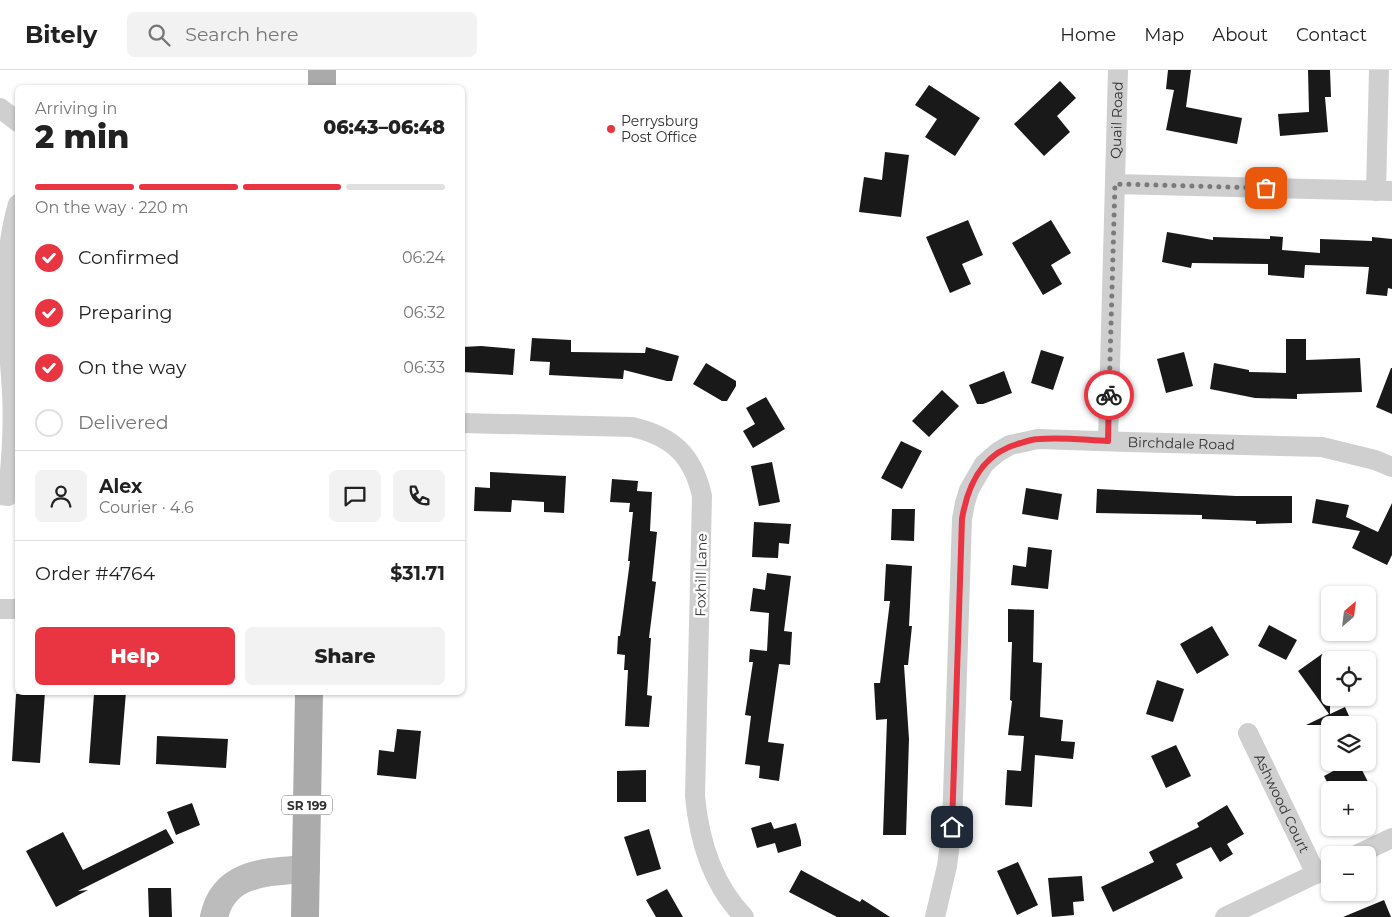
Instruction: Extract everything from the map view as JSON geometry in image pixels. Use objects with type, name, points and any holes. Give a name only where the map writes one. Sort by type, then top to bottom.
[{"type":"main road","points":[[322,70],[322,85]]},
{"type":"main road","name":"SR 199","points":[[305,917],[309,695]]},
{"type":"street","name":"Quail Road","points":[[1108,441],[1118,70]]},
{"type":"street","points":[[1115,184],[1384,191],[1379,70]]},
{"type":"street","points":[[0,108],[15,120]]},
{"type":"street","points":[[4,496],[13,431],[12,394],[0,268],[3,243],[10,219],[15,210]]},
{"type":"street","name":"Foxhill Lane","points":[[465,422],[632,427],[650,431],[664,438],[678,448],[694,470],[702,496],[695,796],[697,815],[706,856],[727,895],[744,917]]},
{"type":"street","name":"Birchdale Road","points":[[935,917],[947,866],[952,827],[962,519],[967,497],[975,478],[984,464],[998,452],[1010,446],[1038,438],[1322,447],[1375,460],[1392,467]]},
{"type":"street","points":[[0,609],[15,609]]},
{"type":"street","name":"Ashwood Court","points":[[1248,732],[1321,866]]},
{"type":"street","points":[[1375,846],[1392,838]]},
{"type":"street","points":[[214,917],[220,901],[238,881],[249,876],[269,872],[306,869]]},
{"type":"street","points":[[1225,917],[1321,871]]},
{"type":"building","points":[[1168,70],[1191,70],[1186,107],[1242,118],[1237,144],[1166,130],[1174,90],[1166,89]]},
{"type":"building","points":[[1308,70],[1330,70],[1331,97],[1325,97],[1328,132],[1280,136],[1278,114],[1309,112]]},
{"type":"building","points":[[1060,81],[1076,98],[1057,116],[1070,132],[1044,156],[1014,124]]},
{"type":"building","points":[[929,85],[980,118],[955,156],[925,137],[937,119],[915,105]]},
{"type":"building","points":[[885,152],[909,155],[901,217],[859,212],[864,177],[882,180]]},
{"type":"building","points":[[968,220],[983,255],[962,264],[971,284],[950,293],[926,237]]},
{"type":"building","points":[[1051,220],[1071,253],[1051,265],[1062,284],[1043,295],[1012,243]]},
{"type":"building","points":[[1167,232],[1213,240],[1213,237],[1270,239],[1270,236],[1283,237],[1282,250],[1320,253],[1320,239],[1372,241],[1372,237],[1392,239],[1392,289],[1388,288],[1387,296],[1366,294],[1369,267],[1305,265],[1304,278],[1268,275],[1268,264],[1192,263],[1191,268],[1162,262]]},
{"type":"building","points":[[532,338],[571,340],[571,352],[645,353],[646,347],[679,356],[672,381],[624,370],[623,379],[549,375],[550,362],[530,361]]},
{"type":"building","points":[[1286,339],[1306,339],[1306,360],[1360,358],[1362,392],[1297,394],[1297,399],[1255,398],[1210,389],[1214,363],[1249,370],[1249,372],[1286,373]]},
{"type":"building","points":[[481,346],[515,349],[513,375],[465,372],[465,347]]},
{"type":"building","points":[[1041,350],[1064,357],[1053,390],[1031,383]]},
{"type":"building","points":[[1184,352],[1193,386],[1166,393],[1157,359]]},
{"type":"building","points":[[706,363],[736,381],[736,386],[727,401],[722,401],[693,384]]},
{"type":"building","points":[[1392,368],[1392,414],[1376,407]]},
{"type":"building","points":[[1004,371],[1012,393],[983,404],[977,404],[969,385]]},
{"type":"building","points":[[942,390],[959,406],[929,437],[912,421]]},
{"type":"building","points":[[766,397],[785,429],[753,448],[743,431],[755,424],[746,408]]},
{"type":"building","points":[[901,441],[922,451],[902,489],[881,478]]},
{"type":"building","points":[[772,462],[780,502],[759,506],[751,466]]},
{"type":"building","points":[[490,472],[566,476],[564,513],[544,512],[544,502],[512,500],[511,512],[474,511],[475,487],[490,488]]},
{"type":"building","points":[[612,479],[638,481],[637,491],[652,492],[650,531],[657,532],[652,581],[656,582],[649,638],[651,638],[647,695],[652,696],[649,727],[625,726],[628,670],[624,670],[625,655],[617,654],[618,636],[620,636],[630,561],[628,561],[633,512],[629,512],[630,503],[610,502]]},
{"type":"building","points":[[1026,488],[1062,494],[1058,520],[1022,514]]},
{"type":"building","points":[[1097,489],[1236,496],[1292,496],[1292,523],[1256,524],[1256,521],[1202,519],[1202,515],[1096,513]]},
{"type":"building","points":[[1316,499],[1349,505],[1346,517],[1378,532],[1392,503],[1392,555],[1387,565],[1352,548],[1360,531],[1312,523]]},
{"type":"building","points":[[892,509],[915,509],[914,541],[891,540]]},
{"type":"building","points":[[754,522],[791,524],[789,544],[779,543],[778,558],[752,557]]},
{"type":"building","points":[[1028,547],[1052,550],[1048,589],[1011,585],[1013,565],[1026,567]]},
{"type":"building","points":[[886,564],[912,566],[909,626],[912,626],[908,665],[904,665],[909,739],[906,835],[883,835],[887,719],[876,720],[874,683],[880,683],[890,601],[884,601]]},
{"type":"building","points":[[767,573],[791,576],[784,631],[792,632],[790,665],[779,664],[768,742],[784,744],[779,781],[759,778],[760,766],[745,764],[751,716],[745,715],[753,662],[749,662],[750,649],[767,651],[769,613],[750,611],[753,588],[765,590]]},
{"type":"building","points":[[1008,609],[1034,610],[1033,662],[1042,663],[1040,717],[1063,720],[1061,741],[1075,742],[1073,759],[1035,755],[1032,807],[1005,805],[1007,770],[1021,771],[1024,736],[1008,735],[1012,701],[1010,700],[1012,642],[1008,642]]},
{"type":"building","points":[[1269,625],[1297,640],[1286,660],[1258,646]]},
{"type":"building","points":[[1212,626],[1229,655],[1197,674],[1180,644]]},
{"type":"building","points":[[1321,655],[1321,703],[1298,671]]},
{"type":"building","points":[[1157,680],[1184,689],[1173,722],[1146,714]]},
{"type":"building","points":[[16,695],[45,695],[40,763],[12,761]]},
{"type":"building","points":[[94,695],[126,695],[120,765],[89,763]]},
{"type":"building","points":[[1323,706],[1330,706],[1330,714],[1345,707],[1349,716],[1325,716],[1329,714]]},
{"type":"building","points":[[1321,718],[1321,725],[1306,725]]},
{"type":"building","points":[[397,729],[421,731],[416,779],[377,775],[379,750],[394,752]]},
{"type":"building","points":[[157,736],[228,739],[226,768],[156,764]]},
{"type":"building","points":[[1176,745],[1191,776],[1166,788],[1151,756]]},
{"type":"building","points":[[646,770],[646,802],[617,802],[617,771]]},
{"type":"building","points":[[1333,771],[1362,771],[1368,781],[1326,781],[1324,776]]},
{"type":"building","points":[[192,803],[200,825],[176,835],[167,812]]},
{"type":"building","points":[[1227,805],[1244,834],[1227,844],[1233,854],[1220,862],[1211,847],[1176,864],[1183,878],[1113,912],[1101,887],[1154,862],[1149,852],[1199,827],[1197,823]]},
{"type":"building","points":[[771,822],[774,829],[796,823],[801,846],[778,853],[775,843],[757,848],[751,828]]},
{"type":"building","points":[[166,829],[174,843],[78,891],[88,890],[56,907],[26,851],[63,832],[83,870]]},
{"type":"building","points":[[649,829],[661,869],[637,876],[624,837]]},
{"type":"building","points":[[1018,862],[1038,905],[1017,915],[997,871]]},
{"type":"building","points":[[801,870],[860,902],[862,899],[890,917],[837,917],[789,892]]},
{"type":"building","points":[[1082,876],[1084,901],[1073,902],[1074,915],[1052,917],[1048,878]]},
{"type":"building","points":[[148,888],[171,888],[172,917],[149,917]]},
{"type":"building","points":[[667,889],[683,917],[656,917],[646,900]]},
{"type":"building","points":[[1384,900],[1391,917],[1343,917]]},
{"type":"way so far","points":[[1109,395],[1115,184],[1266,188]]},
{"type":"place","name":"Perrysburg Post Office","points":[[611,129]]},
{"type":"route","points":[[952,827],[962,519],[969,490],[984,464],[998,452],[1010,446],[1038,438],[1108,441],[1109,395]]}]
